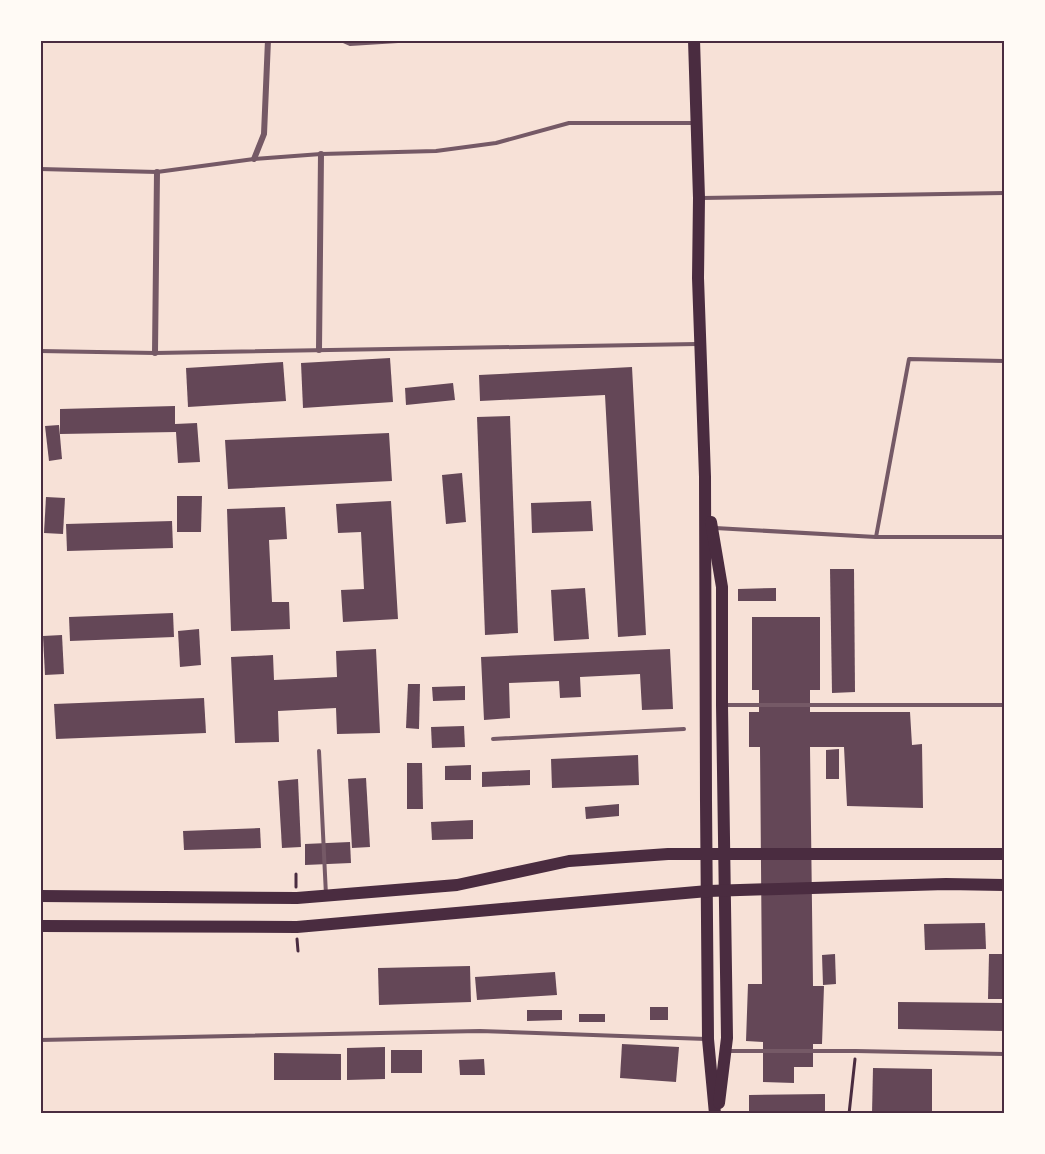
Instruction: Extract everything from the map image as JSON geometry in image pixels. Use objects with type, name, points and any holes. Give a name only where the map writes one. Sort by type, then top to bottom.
[{"type":"main road","points":[[694,40],[699,198],[699,344],[705,477],[708,1039],[716,1113]]},
{"type":"main road","points":[[705,477],[722,587],[727,1038],[716,1113]]},
{"type":"main road","points":[[40,896],[297,898],[457,885],[569,861],[668,854],[1005,854]]},
{"type":"main road","points":[[40,926],[297,927],[708,891],[946,884],[1005,885]]},
{"type":"street","points":[[254,159],[264,134],[268,40]]},
{"type":"street","points":[[319,350],[321,154]]},
{"type":"street","points":[[155,353],[157,172]]},
{"type":"lane","points":[[341,40],[350,44],[414,40]]},
{"type":"lane","points":[[40,169],[157,172],[254,159],[321,154],[436,151],[495,143],[569,123],[696,123]]},
{"type":"lane","points":[[699,198],[1005,193]]},
{"type":"lane","points":[[40,351],[155,353],[699,344]]},
{"type":"lane","points":[[876,537],[909,359],[1005,361]]},
{"type":"lane","points":[[711,527],[876,537],[1005,537]]},
{"type":"lane","points":[[722,705],[1005,705]]},
{"type":"lane","points":[[493,739],[684,729]]},
{"type":"lane","points":[[319,751],[326,895]]},
{"type":"lane","points":[[40,1040],[480,1031],[708,1039]]},
{"type":"lane","points":[[726,1051],[856,1050],[1005,1054]]},
{"type":"path","points":[[849,1113],[856,1050]]},
{"type":"building","points":[[390,358],[393,402],[303,408],[301,363]]},
{"type":"building","points":[[283,362],[286,401],[188,407],[186,368]]},
{"type":"building","points":[[632,367],[646,635],[618,637],[605,395],[480,401],[479,375]]},
{"type":"building","points":[[453,383],[455,400],[406,405],[405,388]]},
{"type":"building","points":[[175,406],[175,424],[197,423],[200,462],[178,463],[176,432],[60,434],[60,409]]},
{"type":"building","points":[[510,416],[518,633],[485,635],[477,417]]},
{"type":"building","points":[[59,425],[62,459],[49,461],[45,426]]},
{"type":"building","points":[[389,433],[392,481],[228,489],[225,440]]},
{"type":"building","points":[[462,473],[466,522],[446,524],[442,475]]},
{"type":"building","points":[[177,496],[202,496],[201,532],[177,532]]},
{"type":"building","points":[[46,497],[65,498],[63,534],[44,533]]},
{"type":"building","points":[[391,501],[398,619],[343,622],[341,590],[364,589],[361,532],[338,533],[336,504]]},
{"type":"building","points":[[591,501],[593,531],[532,533],[531,503]]},
{"type":"building","points":[[285,507],[287,539],[269,540],[272,602],[289,602],[290,629],[231,631],[227,509]]},
{"type":"building","points":[[172,521],[173,548],[67,551],[66,524]]},
{"type":"building","points":[[830,569],[854,569],[855,692],[832,693]]},
{"type":"building","points":[[585,588],[589,639],[554,641],[551,590]]},
{"type":"building","points":[[776,588],[776,601],[738,601],[738,589]]},
{"type":"building","points":[[173,613],[174,637],[70,641],[69,617]]},
{"type":"building","points":[[752,617],[820,617],[820,690],[810,690],[810,712],[910,712],[912,745],[922,744],[923,808],[847,806],[844,747],[810,747],[813,986],[824,986],[822,1044],[813,1044],[813,1067],[794,1067],[794,1083],[763,1082],[763,1042],[746,1041],[748,984],[762,984],[760,747],[749,747],[749,712],[759,712],[759,690],[752,690]]},
{"type":"building","points":[[199,629],[201,665],[180,667],[178,631]]},
{"type":"building","points":[[62,635],[64,674],[45,675],[43,636]]},
{"type":"building","points":[[376,649],[380,733],[337,734],[336,708],[278,711],[279,742],[235,743],[231,657],[273,655],[274,680],[337,677],[336,651]]},
{"type":"building","points":[[670,649],[673,709],[642,710],[640,674],[580,677],[581,697],[560,698],[559,681],[509,683],[510,718],[484,720],[481,657]]},
{"type":"building","points":[[408,684],[420,684],[419,729],[406,728]]},
{"type":"building","points":[[465,686],[465,700],[433,701],[432,687]]},
{"type":"building","points":[[204,698],[206,733],[56,739],[54,704]]},
{"type":"building","points":[[464,726],[465,747],[432,748],[431,727]]},
{"type":"building","points":[[839,749],[839,779],[826,779],[826,750]]},
{"type":"building","points":[[638,755],[639,785],[552,788],[551,759]]},
{"type":"building","points":[[407,763],[422,763],[423,809],[407,809]]},
{"type":"building","points":[[471,765],[471,780],[445,780],[445,766]]},
{"type":"building","points":[[530,770],[530,785],[482,787],[482,772]]},
{"type":"building","points":[[366,778],[370,847],[352,848],[348,779]]},
{"type":"building","points":[[298,779],[301,847],[282,848],[278,781]]},
{"type":"building","points":[[619,804],[619,816],[586,819],[585,807]]},
{"type":"building","points":[[473,820],[473,839],[432,840],[431,822]]},
{"type":"building","points":[[260,828],[261,848],[184,850],[183,831]]},
{"type":"building","points":[[350,842],[351,863],[305,865],[305,844]]},
{"type":"building","points":[[985,923],[986,949],[925,950],[924,924]]},
{"type":"building","points":[[835,954],[836,984],[823,985],[822,955]]},
{"type":"building","points":[[989,954],[1004,954],[1004,999],[988,999]]},
{"type":"building","points":[[470,966],[471,1002],[379,1005],[378,968]]},
{"type":"building","points":[[555,972],[557,995],[477,1000],[475,977]]},
{"type":"building","points":[[898,1002],[1004,1003],[1004,1031],[898,1029]]},
{"type":"building","points":[[650,1007],[668,1007],[668,1020],[650,1020]]},
{"type":"building","points":[[527,1010],[562,1010],[562,1020],[527,1021]]},
{"type":"building","points":[[579,1014],[605,1014],[605,1022],[579,1022]]},
{"type":"building","points":[[622,1044],[679,1047],[676,1082],[620,1078]]},
{"type":"building","points":[[385,1047],[385,1079],[347,1080],[347,1048]]},
{"type":"building","points":[[391,1050],[422,1050],[422,1073],[391,1073]]},
{"type":"building","points":[[274,1053],[341,1054],[341,1080],[274,1080]]},
{"type":"building","points":[[484,1059],[485,1075],[460,1075],[459,1060]]},
{"type":"building","points":[[873,1068],[932,1069],[932,1114],[872,1114]]},
{"type":"building","points":[[825,1094],[825,1114],[749,1114],[749,1095]]}]
